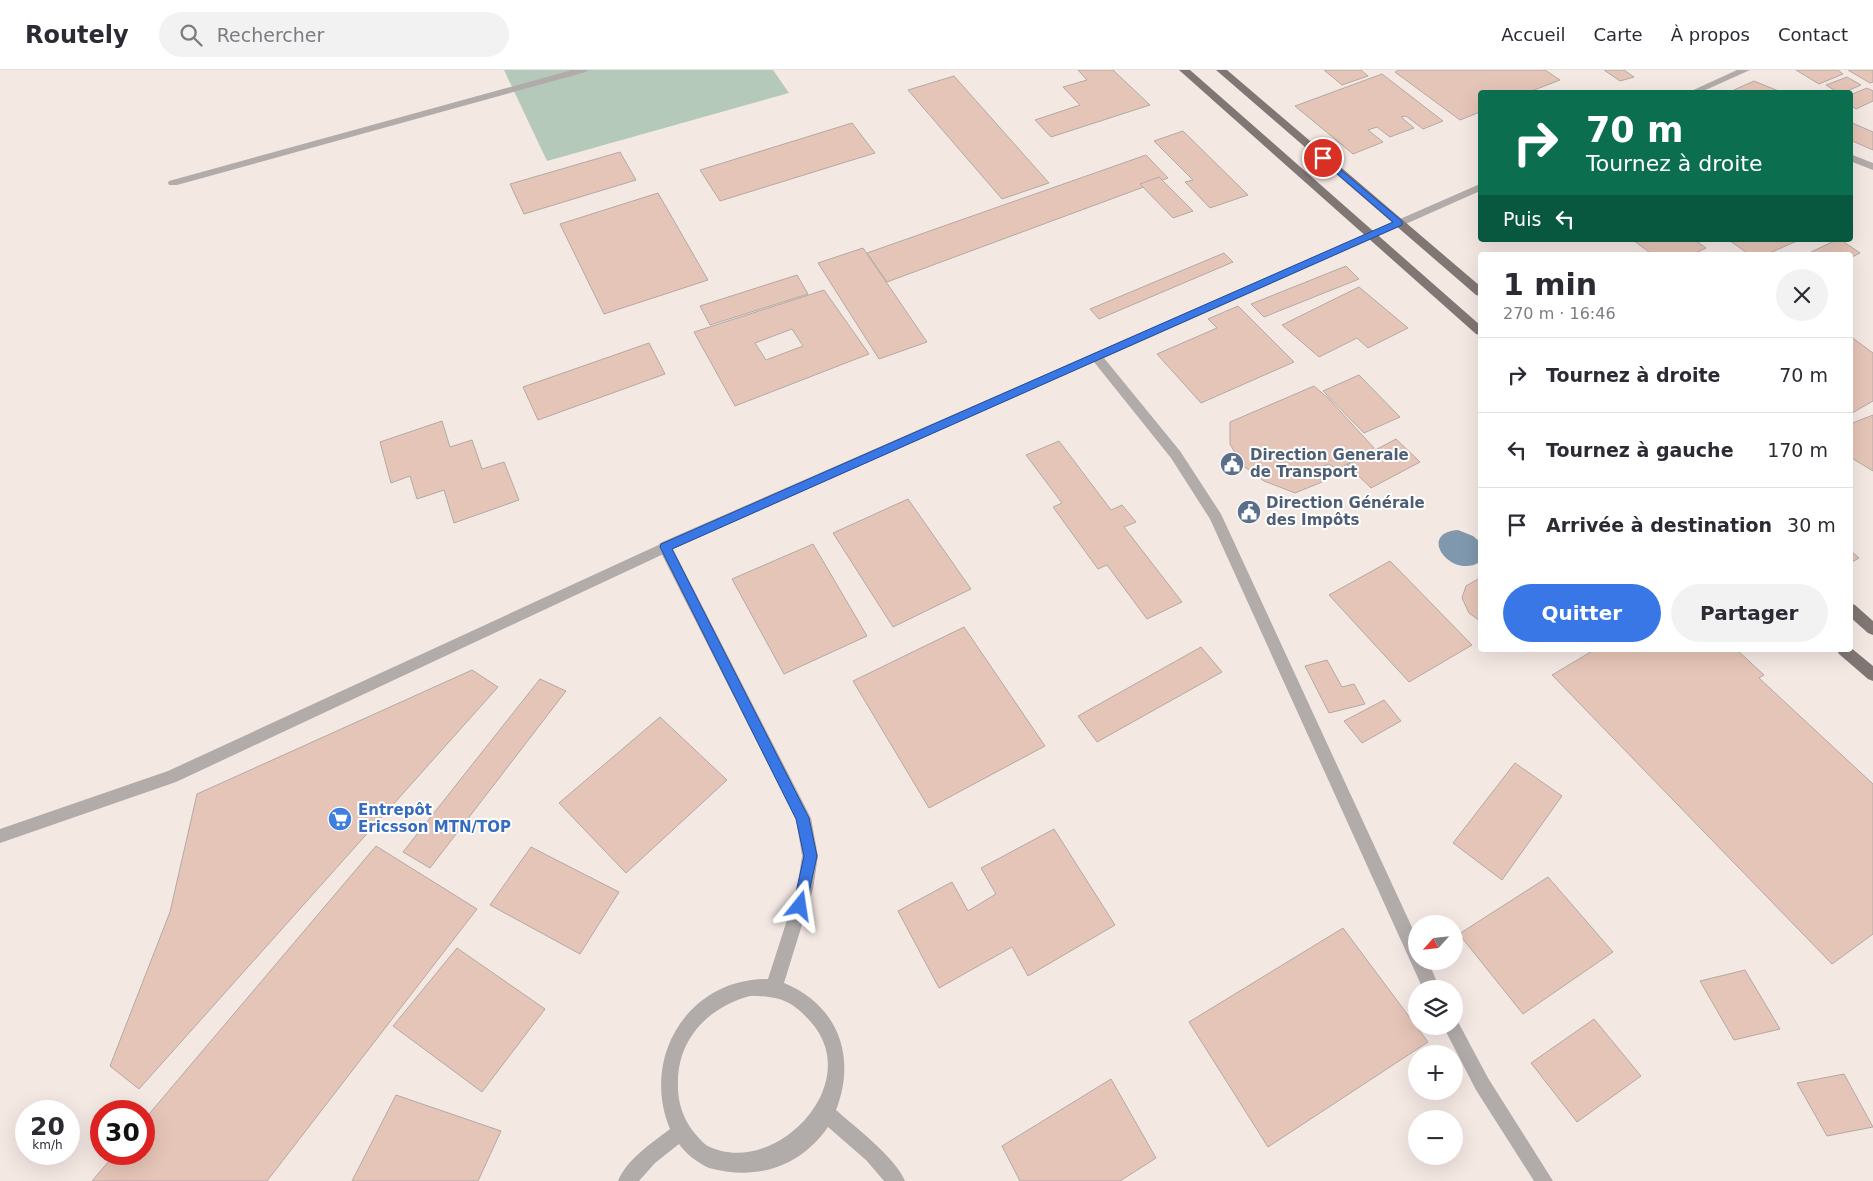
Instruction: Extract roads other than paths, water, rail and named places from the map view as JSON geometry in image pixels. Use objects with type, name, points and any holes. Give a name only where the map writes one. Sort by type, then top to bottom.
[{"type":"main road","points":[[1184,70],[1478,329]]},
{"type":"main road","points":[[1221,70],[1478,290]]},
{"type":"main road","points":[[1853,611],[1873,628]]},
{"type":"main road","points":[[1846,652],[1873,675]]},
{"type":"street","points":[[173,183],[583,70]]},
{"type":"street","points":[[1699,90],[1745,70]]},
{"type":"street","points":[[1853,158],[1873,167]]},
{"type":"street","points":[[0,836],[171,777],[665,547],[1478,188]]},
{"type":"street","points":[[1096,357],[1186,466],[1202,491],[1408,937]]},
{"type":"street","points":[[665,547],[803,818],[810,856],[804,889],[774,988]]},
{"type":"street","points":[[750,988],[774,988],[796,997],[816,1012],[830,1034],[836,1060],[835,1087],[827,1114],[814,1135],[797,1152],[776,1163],[755,1169],[732,1169],[712,1161],[693,1149],[680,1132],[670,1107],[668,1079],[674,1052],[686,1029],[704,1008],[726,995],[750,988]]},
{"type":"street","points":[[1456,1035],[1482,1084],[1544,1181]]},
{"type":"street","points":[[827,1114],[872,1154],[896,1181]]},
{"type":"street","points":[[627,1181],[649,1157],[680,1132]]},
{"type":"water","points":[[1458,530],[1473,536],[1478,540],[1478,563],[1469,566],[1458,565],[1449,561],[1442,554],[1439,546],[1440,539],[1446,533]]},
{"type":"place","name":"Direction Generale de Transport","points":[[1232,464]]},
{"type":"place","name":"Direction Générale des Impôts","points":[[1249,512]]},
{"type":"place","name":"Entrepôt Ericsson MTN/TOP","points":[[340,819]]}]
